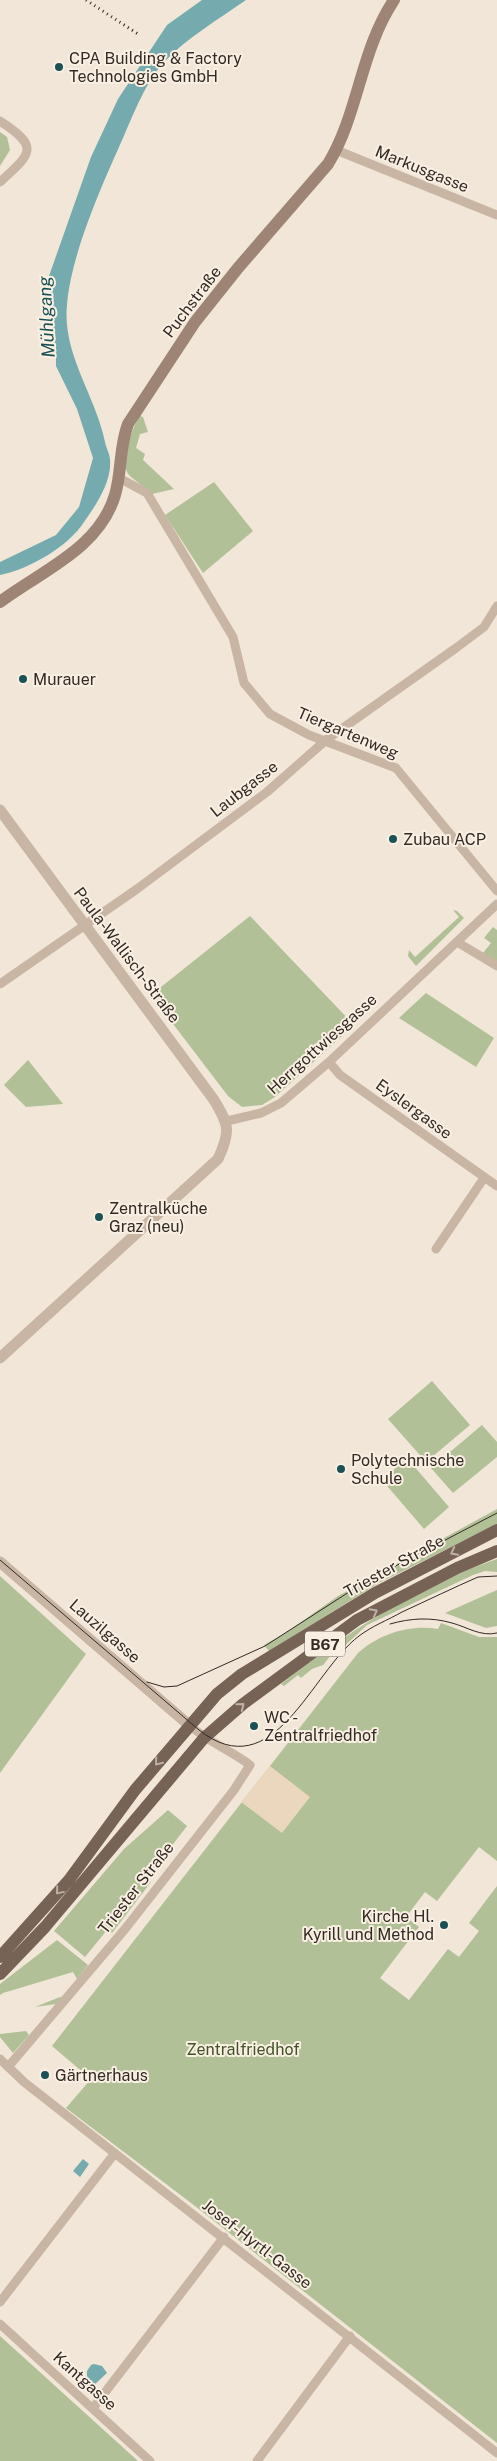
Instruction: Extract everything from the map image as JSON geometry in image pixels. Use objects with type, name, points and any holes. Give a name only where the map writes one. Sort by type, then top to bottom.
[{"type":"main road","name":"Puchstraße","points":[[0,602],[86,543],[98,529],[114,498],[119,478],[123,437],[128,424],[156,380],[216,296],[328,164],[336,150],[375,32],[394,0]]},
{"type":"main road","name":"Triester Straße","points":[[0,1957],[69,1880],[135,1790],[217,1694],[242,1674],[375,1593],[497,1530]]},
{"type":"main road","name":"Triester Straße","points":[[0,1974],[38,1936],[204,1738],[243,1704],[357,1620],[457,1568],[497,1551]]},
{"type":"street","points":[[0,121],[22,135],[27,143],[27,154],[22,162],[0,182]]},
{"type":"street","name":"Markusgasse","points":[[336,150],[497,215]]},
{"type":"street","name":"Tiergartenweg","points":[[119,478],[147,493],[234,637],[244,683],[270,714],[309,735],[326,740],[397,770],[497,891]]},
{"type":"street","name":"Laubgasse","points":[[0,984],[86,927],[267,792],[326,740],[484,627],[497,606]]},
{"type":"street","name":"Paula-Wallisch-Straße","points":[[0,810],[227,1121]]},
{"type":"street","name":"Herrgottwiesgasse","points":[[227,1121],[273,1109],[329,1062],[497,904]]},
{"type":"street","points":[[457,942],[497,966]]},
{"type":"street","name":"Eyslergasse","points":[[329,1062],[340,1075],[497,1186]]},
{"type":"street","points":[[0,1358],[218,1159],[228,1138],[227,1121]]},
{"type":"street","points":[[436,1249],[484,1178]]},
{"type":"street","name":"Lauzilgasse","points":[[0,1562],[189,1725]]},
{"type":"street","name":"Triester Straße","points":[[8,2067],[125,1929],[234,1790],[250,1765],[229,1749],[204,1738],[189,1725]]},
{"type":"street","name":"Josef-Hyrtl-Gasse","points":[[0,2059],[115,2153],[497,2453]]},
{"type":"street","points":[[0,2302],[115,2153]]},
{"type":"street","points":[[93,2408],[224,2238]]},
{"type":"street","name":"Kantgasse","points":[[0,2324],[150,2461]]},
{"type":"street","points":[[257,2461],[350,2336]]},
{"type":"green space","points":[[0,132],[7,137],[10,150],[0,166]]},
{"type":"green space","points":[[140,416],[143,417],[148,432],[140,434],[136,448],[145,454],[143,460],[174,489],[152,494],[130,476],[126,470],[125,455],[127,446]]},
{"type":"green space","points":[[214,482],[253,531],[203,573],[165,515]]},
{"type":"green space","points":[[453,910],[457,911],[464,918],[416,966],[408,956],[409,950],[415,957],[459,917]]},
{"type":"green space","points":[[250,916],[354,1025],[275,1097],[262,1105],[242,1107],[228,1096],[151,995]]},
{"type":"green space","points":[[493,927],[497,930],[497,963],[483,953],[491,943],[484,938]]},
{"type":"green space","points":[[426,993],[494,1038],[476,1067],[399,1018]]},
{"type":"green space","points":[[28,1060],[63,1104],[26,1107],[4,1085]]},
{"type":"green space","points":[[432,1381],[470,1425],[426,1462],[388,1419]]},
{"type":"green space","points":[[482,1425],[497,1442],[497,1457],[453,1493],[431,1468]]},
{"type":"green space","points":[[407,1458],[449,1507],[424,1529],[382,1480]]},
{"type":"green space","points":[[497,1509],[497,1524],[379,1583],[269,1651],[264,1645],[287,1632],[338,1596]]},
{"type":"green space","points":[[497,1559],[497,1572],[485,1571],[473,1575],[367,1625],[338,1652],[335,1650],[323,1665],[312,1669],[301,1678],[298,1675],[284,1686],[281,1684],[331,1647],[384,1612],[439,1582]]},
{"type":"green space","points":[[0,1576],[86,1654],[0,1773]]},
{"type":"green space","points":[[497,1590],[497,1626],[486,1628],[445,1613]]},
{"type":"green space","name":"Zentralfriedhof","points":[[441,1623],[479,1637],[497,1637],[497,1861],[479,1847],[437,1901],[425,1892],[406,1917],[419,1927],[380,1978],[409,2000],[448,1949],[459,1957],[479,1931],[469,1923],[497,1886],[497,2443],[195,2206],[66,2108],[91,2079],[52,2046],[358,1653],[366,1646],[395,1632],[417,1628],[438,1629]]},
{"type":"green space","points":[[168,1810],[187,1826],[147,1878],[151,1882],[112,1933],[107,1930],[85,1957],[54,1931],[124,1849]]},
{"type":"green space","points":[[57,1940],[88,1965],[77,1979],[73,1972],[0,1995],[0,1984]]},
{"type":"green space","points":[[60,1997],[62,1998],[56,2004],[35,2007]]},
{"type":"green space","points":[[26,2031],[29,2035],[13,2053],[0,2037],[0,2034]]},
{"type":"green space","points":[[0,2336],[138,2461],[0,2461]]},
{"type":"shaded area","points":[[270,1766],[310,1797],[282,1833],[241,1802]]},
{"type":"water","name":"Mühlgang","points":[[202,0],[246,0],[174,52],[152,78],[136,108],[97,198],[74,264],[67,305],[67,323],[74,358],[101,425],[110,460],[106,484],[89,515],[68,540],[47,556],[23,568],[0,575],[0,562],[56,535],[79,507],[93,458],[77,409],[56,366],[56,346],[48,329],[46,315],[49,276],[91,157],[118,99],[167,25]]},
{"type":"water","points":[[83,2159],[89,2164],[80,2177],[73,2171]]},
{"type":"water","points":[[94,2364],[102,2366],[107,2373],[94,2385],[87,2381],[87,2371]]},
{"type":"tram line","points":[[147,1682],[164,1687],[177,1686],[265,1646],[363,1583],[497,1513]]},
{"type":"tram line","points":[[0,1560],[199,1730],[225,1744],[249,1745],[270,1736],[289,1719],[341,1653],[364,1632],[402,1612],[478,1577],[497,1576]]},
{"type":"tram line","points":[[390,1624],[413,1619],[429,1619],[452,1623],[480,1633],[497,1633]]},
{"type":"railway","points":[[86,0],[138,34]]},
{"type":"place","name":"CPA Building & Factory Technologies GmbH","points":[[59,67]]},
{"type":"place","name":"Murauer","points":[[23,679]]},
{"type":"place","name":"Zubau ACP","points":[[393,839]]},
{"type":"place","name":"Zentralküche Graz (neu)","points":[[99,1217]]},
{"type":"place","name":"Polytechnische Schule","points":[[341,1469]]},
{"type":"place","name":"WC - Zentralfriedhof","points":[[254,1726]]},
{"type":"place","name":"Kirche Hl. Kyrill und Method","points":[[444,1925]]},
{"type":"place","name":"Gärtnerhaus","points":[[45,2075]]}]
